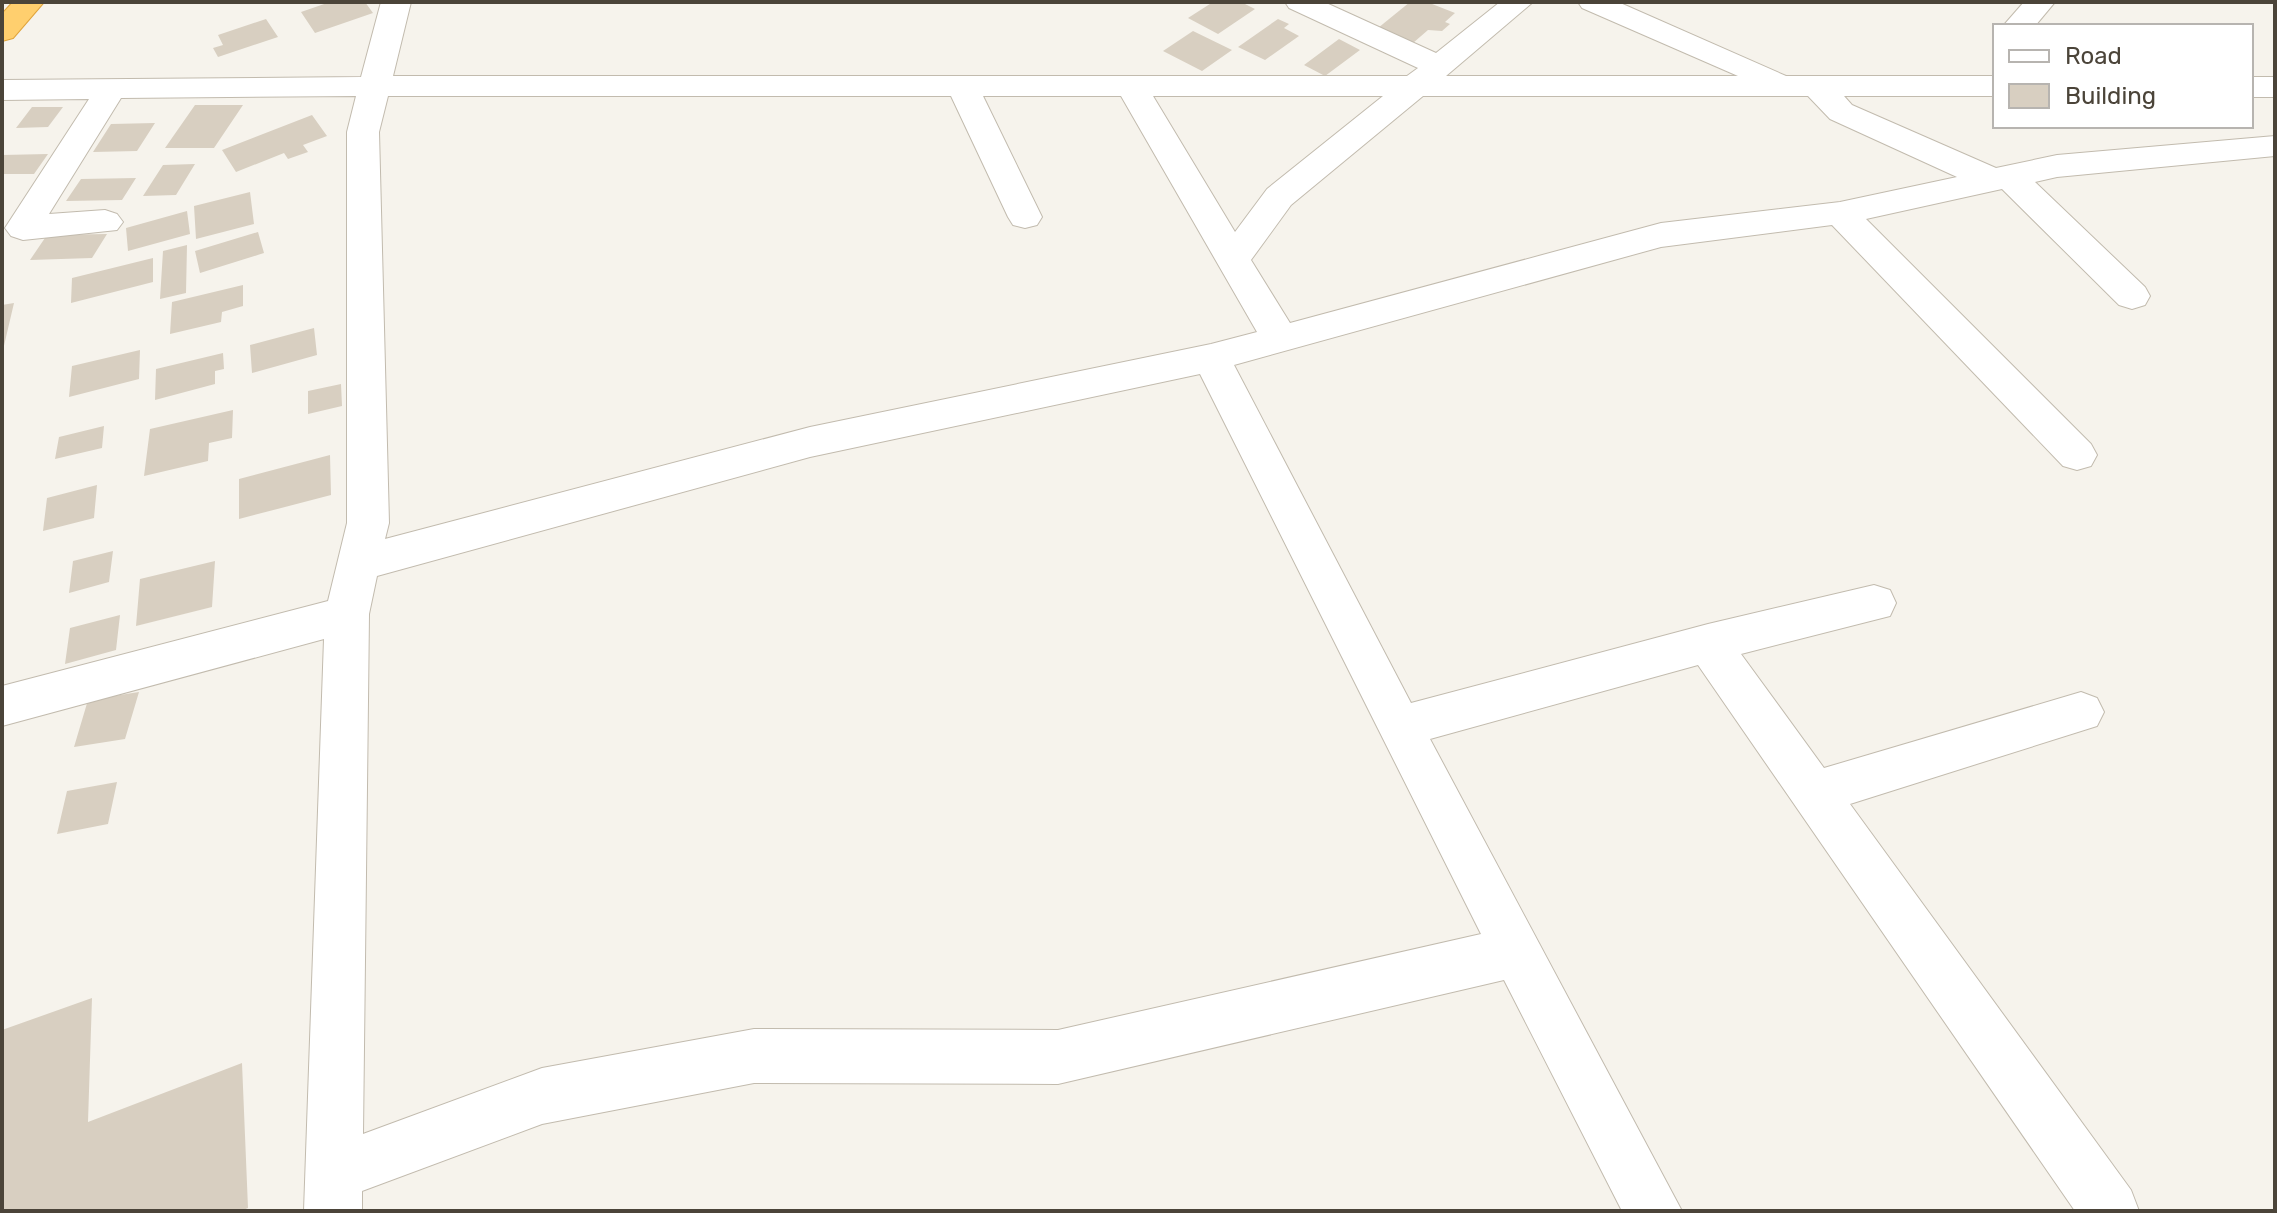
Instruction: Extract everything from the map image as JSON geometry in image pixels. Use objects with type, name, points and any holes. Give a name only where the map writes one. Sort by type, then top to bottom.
[{"type":"highway","points":[[2,32],[29,2]]},
{"type":"street","points":[[396,2],[372,86],[363,132],[368,523],[347,614],[332,1193],[542,1096],[754,1056],[1058,1057],[1517,951]]},
{"type":"street","points":[[1300,2],[1428,77]]},
{"type":"street","points":[[1233,259],[1279,197],[1518,2]]},
{"type":"street","points":[[1593,2],[1804,87],[1841,112],[2002,178],[2132,296]]},
{"type":"street","points":[[2020,24],[2040,2]]},
{"type":"street","points":[[2,90],[372,86],[1132,87],[1428,77],[1804,87],[1980,86],[1993,57]]},
{"type":"street","points":[[963,87],[1025,217]]},
{"type":"street","points":[[1132,87],[1280,339]]},
{"type":"street","points":[[105,222],[23,228],[111,89]]},
{"type":"street","points":[[361,563],[810,442],[1211,358],[1661,235],[1840,213],[2057,166],[2275,146]]},
{"type":"street","points":[[1840,213],[2077,455]]},
{"type":"street","points":[[1211,358],[1399,727],[1653,1211]]},
{"type":"street","points":[[1399,727],[1708,643],[1874,603]]},
{"type":"street","points":[[2,706],[347,614]]},
{"type":"street","points":[[1708,643],[2110,1211]]},
{"type":"street","points":[[1814,793],[2081,712]]},
{"type":"building","points":[[330,2],[365,2],[373,13],[315,33],[301,12]]},
{"type":"building","points":[[1213,2],[1241,2],[1255,9],[1218,34],[1188,18]]},
{"type":"building","points":[[1410,2],[1427,2],[1455,13],[1445,22],[1450,24],[1442,31],[1428,30],[1413,43],[1378,28]]},
{"type":"building","points":[[266,19],[278,37],[218,57],[213,48],[223,45],[218,35]]},
{"type":"building","points":[[1278,19],[1289,24],[1284,28],[1299,36],[1265,60],[1238,47]]},
{"type":"building","points":[[1193,31],[1232,50],[1202,71],[1163,51]]},
{"type":"building","points":[[1339,39],[1360,50],[1325,76],[1304,65]]},
{"type":"building","points":[[195,105],[243,105],[214,148],[165,148]]},
{"type":"building","points":[[32,107],[63,107],[48,127],[16,128]]},
{"type":"building","points":[[312,115],[327,136],[303,145],[308,152],[288,159],[284,153],[236,172],[222,150]]},
{"type":"building","points":[[155,123],[137,151],[93,152],[111,124]]},
{"type":"building","points":[[48,154],[34,174],[2,174],[2,155]]},
{"type":"building","points":[[195,164],[176,195],[143,196],[163,165]]},
{"type":"building","points":[[136,178],[122,200],[66,201],[81,179]]},
{"type":"building","points":[[250,192],[254,224],[196,239],[194,206]]},
{"type":"building","points":[[187,211],[190,234],[128,251],[126,228]]},
{"type":"building","points":[[258,232],[264,253],[200,273],[195,251]]},
{"type":"building","points":[[107,234],[92,258],[30,260],[47,235]]},
{"type":"building","points":[[187,245],[186,293],[160,299],[163,251]]},
{"type":"building","points":[[153,258],[153,282],[71,303],[72,278]]},
{"type":"building","points":[[243,285],[243,306],[222,312],[221,322],[170,334],[172,302]]},
{"type":"building","points":[[14,303],[3,350],[2,350],[2,305]]},
{"type":"building","points":[[314,328],[317,355],[252,373],[250,345]]},
{"type":"building","points":[[140,350],[139,379],[69,397],[72,366]]},
{"type":"building","points":[[223,353],[224,369],[215,371],[215,384],[155,400],[156,369]]},
{"type":"building","points":[[341,384],[342,406],[308,414],[308,391]]},
{"type":"building","points":[[233,410],[232,438],[209,443],[208,461],[144,476],[150,429]]},
{"type":"building","points":[[104,426],[102,448],[55,459],[59,437]]},
{"type":"building","points":[[330,455],[331,495],[239,519],[239,479]]},
{"type":"building","points":[[97,485],[94,518],[43,531],[47,498]]},
{"type":"building","points":[[113,551],[109,582],[69,593],[73,561]]},
{"type":"building","points":[[215,561],[212,607],[136,626],[140,579]]},
{"type":"building","points":[[120,615],[116,650],[65,664],[70,628]]},
{"type":"building","points":[[139,692],[125,739],[74,747],[88,700]]},
{"type":"building","points":[[117,782],[108,824],[57,834],[67,791]]},
{"type":"building","points":[[92,998],[88,1122],[242,1063],[248,1208],[241,1211],[2,1211],[2,1030]]}]
